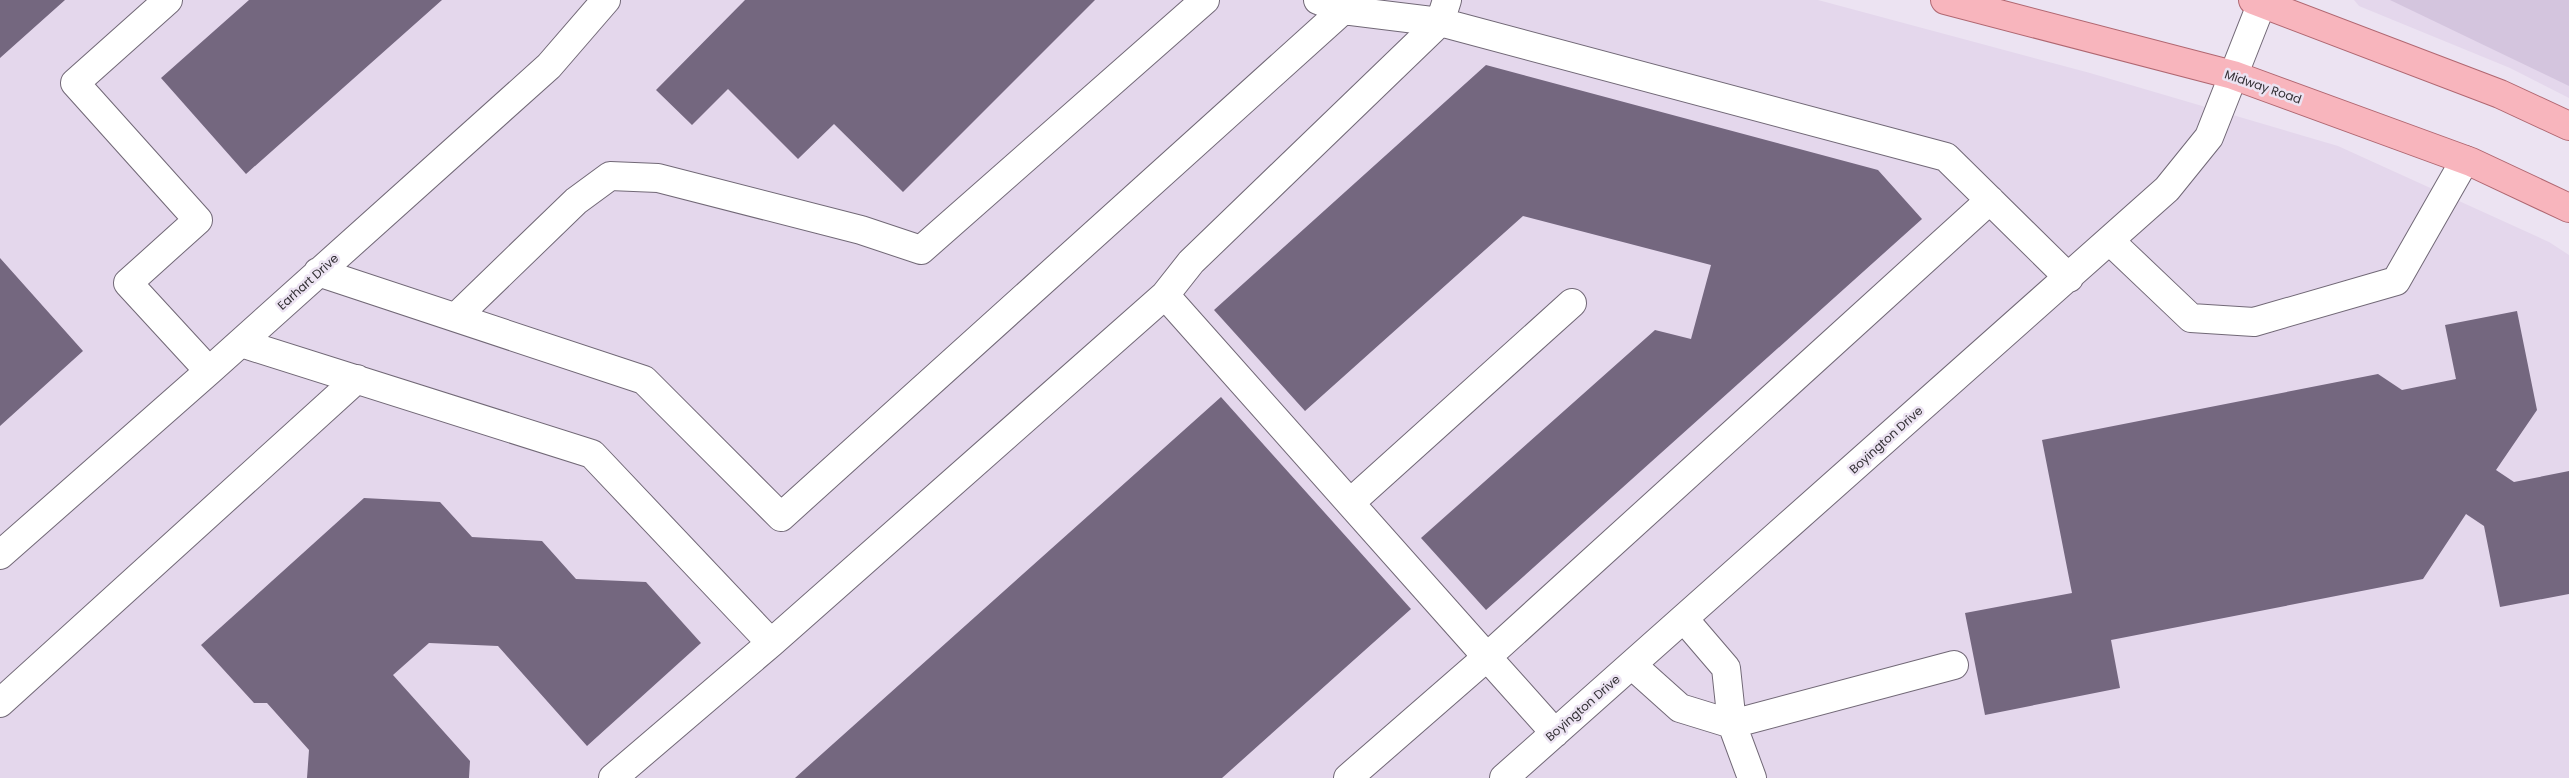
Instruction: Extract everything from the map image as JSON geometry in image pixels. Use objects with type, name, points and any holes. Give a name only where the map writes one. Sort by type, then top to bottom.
[{"type":"main road","name":"Midway Road","points":[[1945,0],[2234,75],[2465,160],[2569,208]]},
{"type":"main road","points":[[2260,1],[2500,94],[2569,126]]},
{"type":"street","points":[[168,0],[76,83],[198,220],[128,283],[210,371]]},
{"type":"street","name":"Earhart Drive","points":[[0,556],[210,371],[549,66],[606,0]]},
{"type":"street","points":[[456,317],[576,202],[610,176],[658,178],[861,230],[921,250],[1205,0]]},
{"type":"street","points":[[1318,0],[1343,10],[1444,11],[1946,157],[2068,278]]},
{"type":"street","name":"Boyington Drive","points":[[1504,778],[2167,189],[2209,137],[2234,75],[2260,1]]},
{"type":"street","points":[[318,272],[644,380],[781,517],[1343,10]]},
{"type":"street","points":[[614,778],[771,643],[1165,295],[1191,262],[1444,11]]},
{"type":"street","points":[[2110,241],[2191,318],[2254,322],[2396,281],[2465,160]]},
{"type":"street","points":[[1348,778],[1486,657],[1990,200]]},
{"type":"street","points":[[1165,295],[1555,733]]},
{"type":"street","points":[[1350,503],[1572,303]]},
{"type":"street","points":[[241,343],[592,454],[771,643]]},
{"type":"street","points":[[0,703],[357,379]]},
{"type":"street","points":[[1684,619],[1726,668],[1732,724],[1752,778]]},
{"type":"street","points":[[1632,665],[1680,708],[1732,724],[1954,666]]},
{"type":"shaded area","points":[[0,0],[1818,0],[2090,73],[2338,146],[2549,242],[2569,255],[2569,778],[0,778]]},
{"type":"shaded area","points":[[2354,0],[2569,0],[2569,98],[2510,68],[2359,6]]},
{"type":"shaded area","points":[[2390,0],[2569,0],[2569,86]]},
{"type":"building","points":[[0,0],[65,0],[0,58]]},
{"type":"building","points":[[249,0],[442,0],[246,174],[161,78]]},
{"type":"building","points":[[745,0],[1095,0],[903,192],[834,124],[798,159],[728,89],[692,125],[656,90]]},
{"type":"building","points":[[1486,65],[1878,170],[1922,219],[1486,610],[1421,538],[1655,330],[1691,339],[1711,265],[1523,216],[1305,411],[1214,310]]},
{"type":"building","points":[[0,258],[83,351],[0,426]]},
{"type":"building","points":[[2517,311],[2537,410],[2496,470],[2514,482],[2569,471],[2569,594],[2500,607],[2484,526],[2466,514],[2423,579],[2111,640],[2120,688],[1985,715],[1965,613],[2072,593],[2042,440],[2378,374],[2402,390],[2456,379],[2445,325]]},
{"type":"building","points":[[1221,397],[1411,609],[1222,778],[795,778]]},
{"type":"building","points":[[364,498],[440,502],[472,537],[542,541],[576,579],[646,582],[701,643],[587,746],[498,646],[429,643],[393,675],[470,761],[469,778],[307,778],[309,750],[267,703],[254,703],[201,645]]}]
